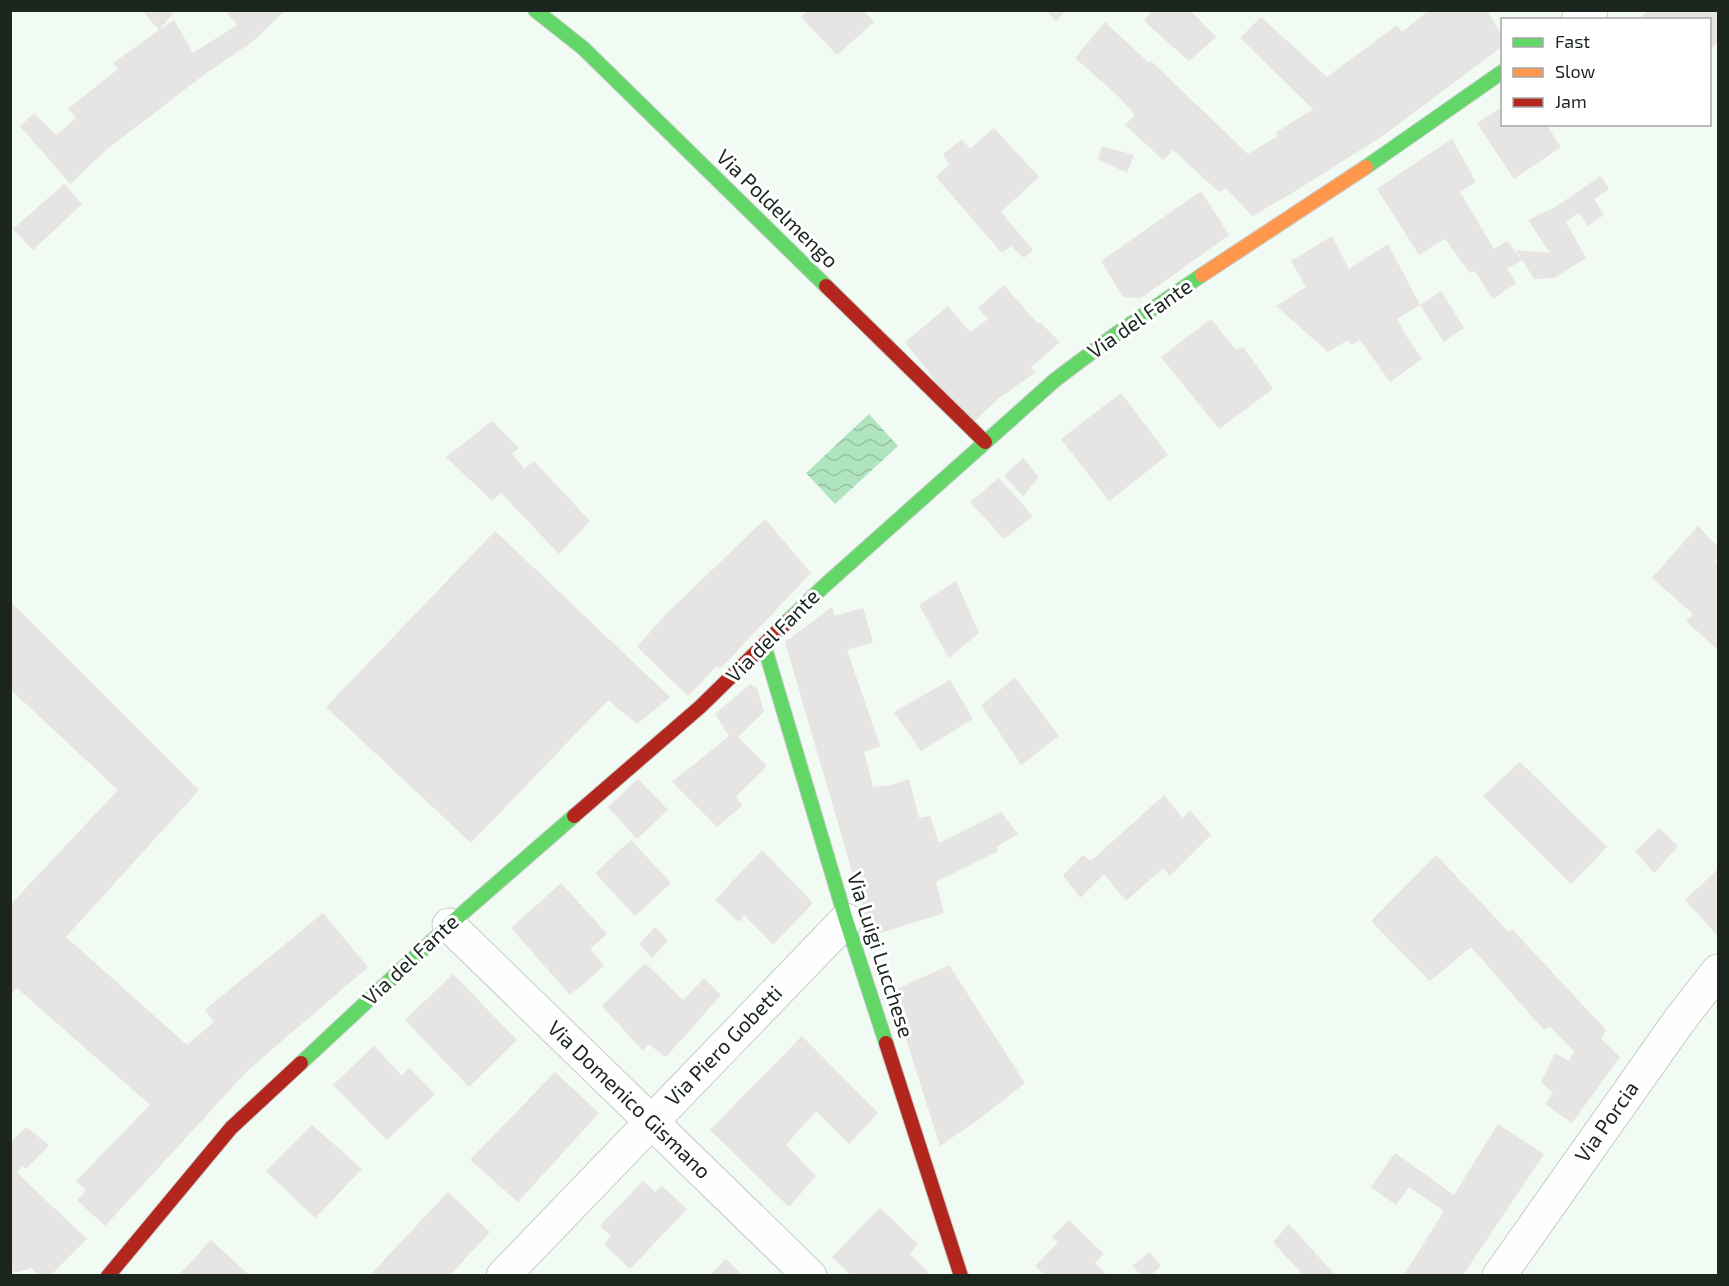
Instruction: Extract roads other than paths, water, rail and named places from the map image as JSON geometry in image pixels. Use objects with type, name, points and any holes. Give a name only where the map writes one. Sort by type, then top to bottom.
[{"type":"street","name":"Via Poldelmengo","points":[[535,10],[583,48],[985,442]]},
{"type":"street","name":"Via del Fante","points":[[108,1275],[231,1128],[449,925],[700,707],[823,586],[1055,380],[1116,334],[1240,249],[1394,149],[1501,73]]},
{"type":"street","name":"Via Luigi Lucchese","points":[[764,645],[846,920],[961,1275]]},
{"type":"street","name":"Via Piero Gobetti","points":[[502,1275],[846,920]]},
{"type":"street","name":"Via Domenico Gismano","points":[[449,925],[810,1275]]},
{"type":"street","name":"Via Porcia","points":[[1499,1275],[1679,1021],[1719,971]]},
{"type":"water","points":[[869,414],[898,446],[835,504],[806,473]]}]
